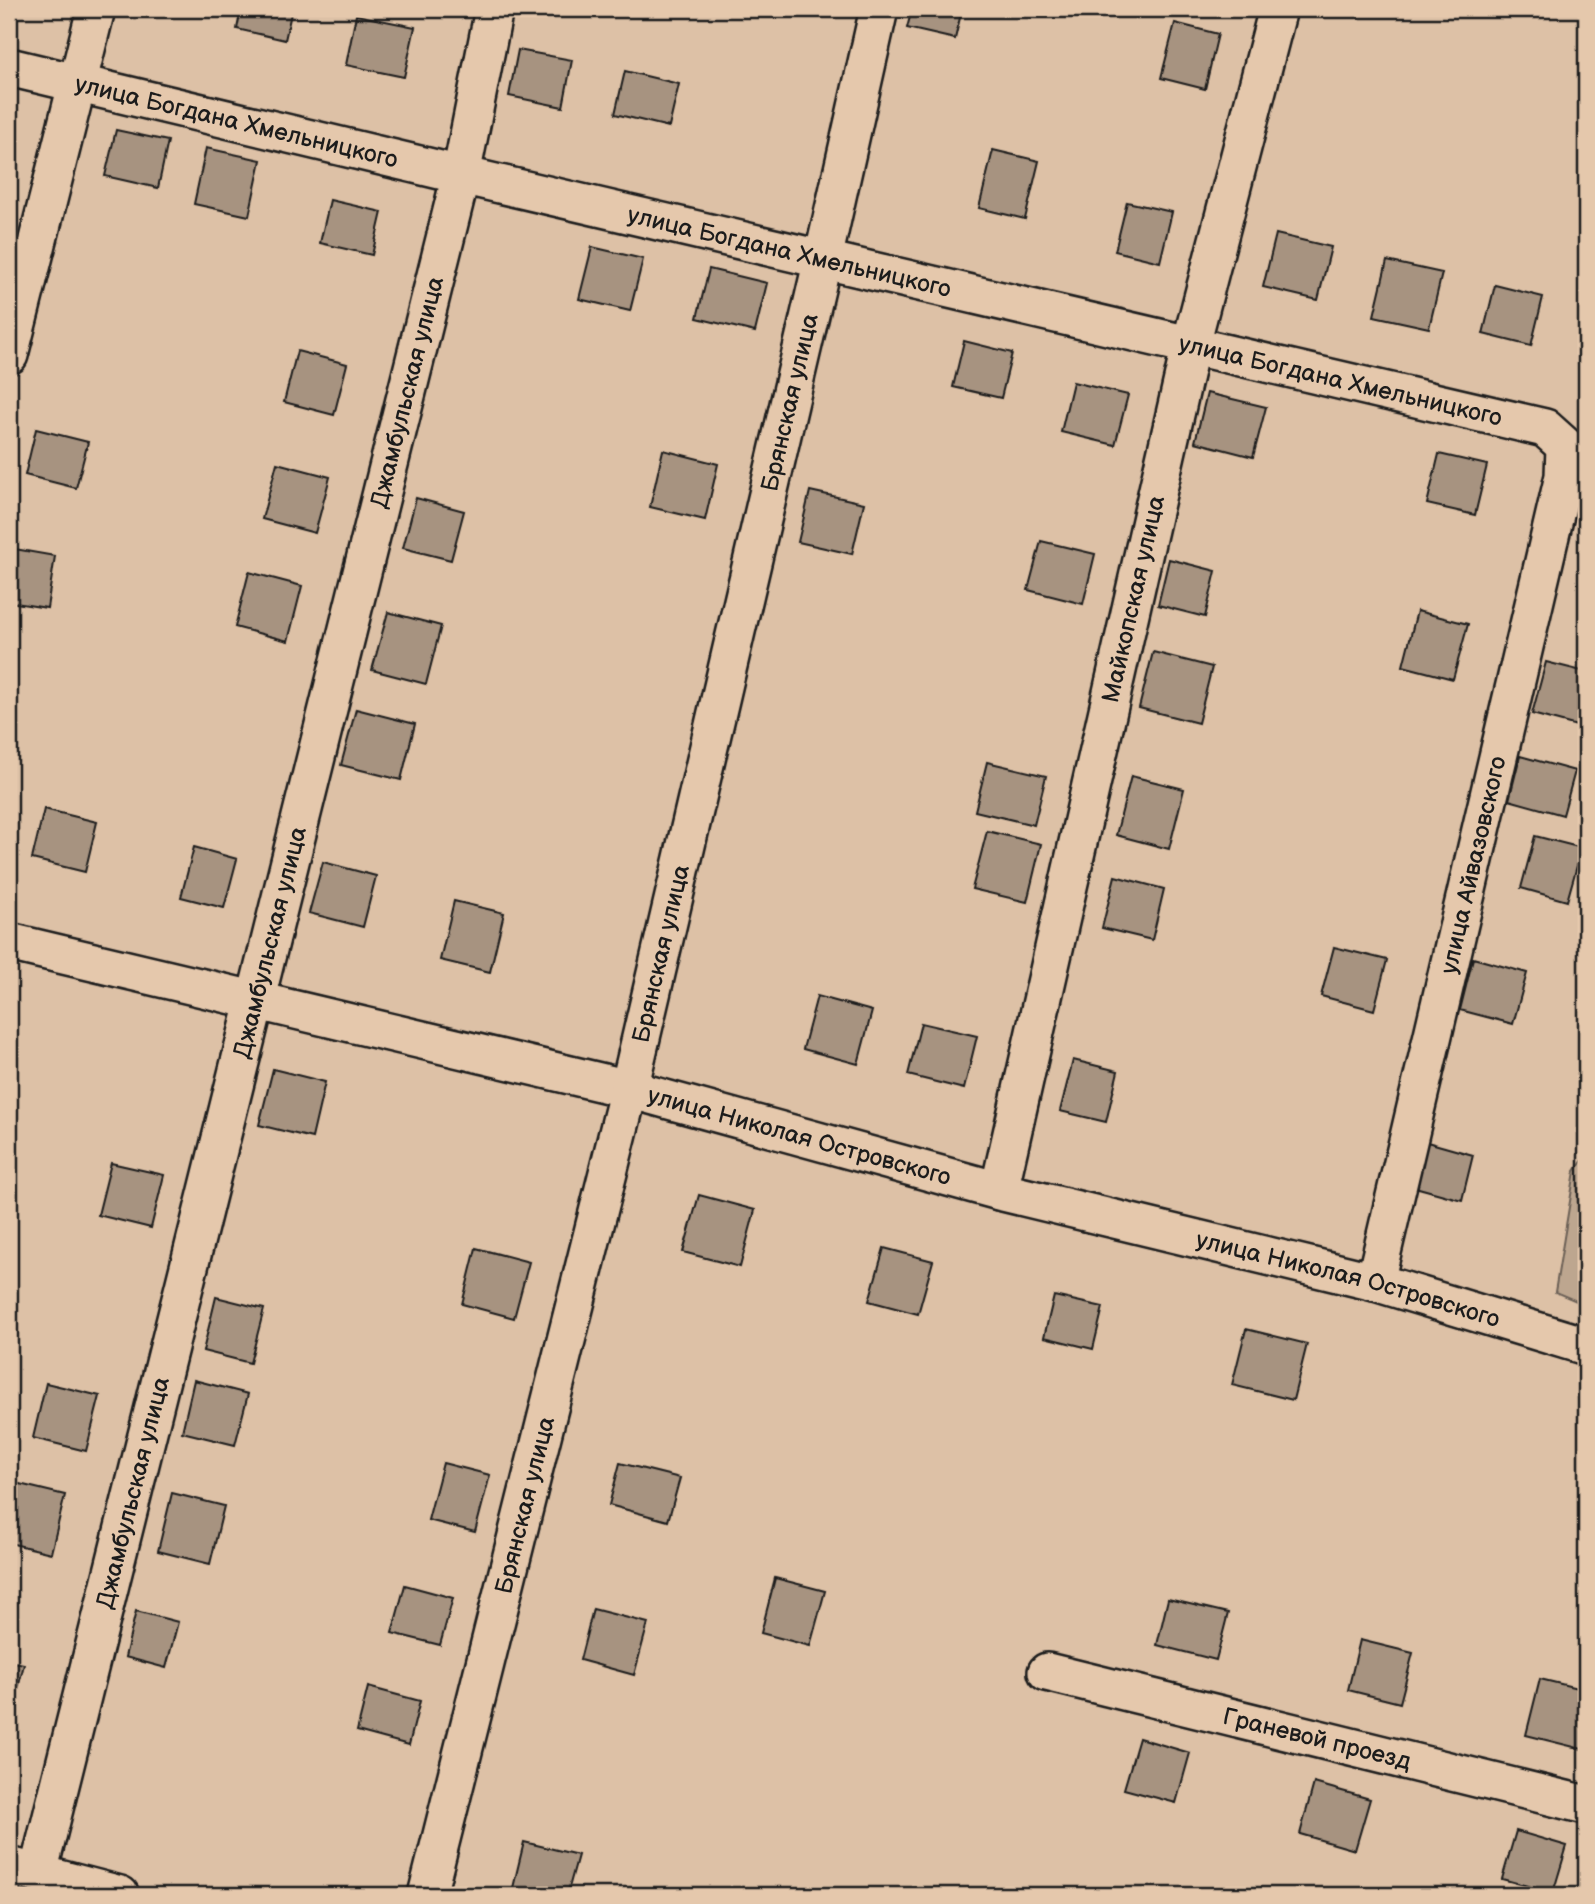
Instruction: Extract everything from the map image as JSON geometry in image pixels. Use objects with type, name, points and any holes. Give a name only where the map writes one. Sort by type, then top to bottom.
[{"type":"street","points":[[9,355],[96,9]]},
{"type":"street","name":"Джамбульская улица","points":[[23,1869],[255,1000],[461,175],[495,9]]},
{"type":"street","name":"Брянская улица","points":[[427,1895],[629,1088],[879,9]]},
{"type":"street","name":"Майкопская улица","points":[[999,1191],[1191,344],[1278,9]]},
{"type":"street","name":"улица Богдана Хмельницкого","points":[[9,67],[1545,428],[1565,446]]},
{"type":"street","name":"улица Айвазовского","points":[[1375,1282],[1564,475],[1565,446]]},
{"type":"street","name":"улица Николая Островского","points":[[9,942],[629,1088],[999,1191],[1375,1282],[1586,1346]]},
{"type":"street","name":"Граневой проезд","points":[[1047,1672],[1586,1805]]},
{"type":"street","points":[[23,1869],[120,1895]]},
{"type":"shaded area","points":[[1586,1156],[1586,1305],[1555,1292],[1575,1171]]},
{"type":"building","points":[[241,9],[292,9],[285,40],[237,29]]},
{"type":"building","points":[[912,9],[962,9],[955,39],[907,28]]},
{"type":"building","points":[[356,15],[415,27],[404,77],[346,65]]},
{"type":"building","points":[[1175,23],[1218,34],[1205,89],[1161,78]]},
{"type":"building","points":[[518,50],[572,60],[563,107],[509,96]]},
{"type":"building","points":[[625,71],[679,84],[669,127],[615,114]]},
{"type":"building","points":[[9,108],[16,110],[9,144]]},
{"type":"building","points":[[116,130],[168,141],[158,188],[105,176]]},
{"type":"building","points":[[206,148],[261,160],[249,216],[194,204]]},
{"type":"building","points":[[993,150],[1039,161],[1025,219],[979,208]]},
{"type":"building","points":[[330,200],[382,212],[372,255],[320,243]]},
{"type":"building","points":[[1127,202],[1172,212],[1160,262],[1115,251]]},
{"type":"building","points":[[1276,234],[1331,247],[1318,300],[1263,287]]},
{"type":"building","points":[[592,247],[643,259],[630,311],[579,299]]},
{"type":"building","points":[[1387,261],[1442,273],[1429,328],[1374,316]]},
{"type":"building","points":[[709,269],[767,283],[755,332],[697,318]]},
{"type":"building","points":[[1495,285],[1543,297],[1531,346],[1483,334]]},
{"type":"building","points":[[964,341],[1012,353],[1001,398],[953,387]]},
{"type":"building","points":[[297,351],[347,364],[334,415],[284,402]]},
{"type":"building","points":[[1073,382],[1128,395],[1115,445],[1061,432]]},
{"type":"building","points":[[1207,393],[1266,407],[1253,457],[1195,442]]},
{"type":"building","points":[[36,429],[88,442],[76,488],[25,475]]},
{"type":"building","points":[[663,450],[718,464],[705,520],[650,507]]},
{"type":"building","points":[[1439,454],[1487,465],[1475,515],[1427,504]]},
{"type":"building","points":[[277,463],[330,477],[315,533],[262,519]]},
{"type":"building","points":[[810,491],[864,503],[852,554],[798,542]]},
{"type":"building","points":[[416,498],[464,511],[451,560],[403,548]]},
{"type":"building","points":[[1041,541],[1095,554],[1083,604],[1028,590]]},
{"type":"building","points":[[9,548],[55,556],[47,608],[9,602]]},
{"type":"building","points":[[1169,559],[1216,571],[1205,617],[1158,605]]},
{"type":"building","points":[[249,572],[302,586],[288,641],[235,627]]},
{"type":"building","points":[[1417,611],[1468,624],[1453,679],[1403,666]]},
{"type":"building","points":[[388,612],[441,626],[426,684],[372,670]]},
{"type":"building","points":[[1153,652],[1212,667],[1198,723],[1139,708]]},
{"type":"building","points":[[1546,662],[1586,672],[1586,689],[1577,726],[1532,714]]},
{"type":"building","points":[[356,709],[415,724],[401,780],[341,765]]},
{"type":"building","points":[[1520,756],[1575,771],[1563,815],[1509,800]]},
{"type":"building","points":[[987,762],[1046,776],[1034,825],[975,811]]},
{"type":"building","points":[[1131,776],[1184,789],[1169,849],[1116,835]]},
{"type":"building","points":[[44,809],[97,822],[85,872],[32,859]]},
{"type":"building","points":[[987,831],[1041,844],[1027,902],[972,889]]},
{"type":"building","points":[[1535,836],[1582,848],[1567,901],[1521,888]]},
{"type":"building","points":[[194,847],[237,859],[224,908],[181,897]]},
{"type":"building","points":[[323,862],[376,876],[363,927],[309,913]]},
{"type":"building","points":[[1115,876],[1164,889],[1152,940],[1102,928]]},
{"type":"building","points":[[454,901],[504,913],[490,972],[440,960]]},
{"type":"building","points":[[1334,947],[1387,960],[1374,1010],[1321,996]]},
{"type":"building","points":[[1473,958],[1527,973],[1513,1024],[1460,1010]]},
{"type":"building","points":[[817,996],[872,1011],[858,1064],[803,1049]]},
{"type":"building","points":[[921,1023],[977,1036],[964,1089],[908,1075]]},
{"type":"building","points":[[1073,1060],[1118,1071],[1106,1122],[1060,1111]]},
{"type":"building","points":[[273,1069],[325,1082],[312,1138],[259,1125]]},
{"type":"building","points":[[1427,1142],[1473,1155],[1462,1200],[1415,1187]]},
{"type":"building","points":[[111,1163],[164,1175],[151,1228],[98,1215]]},
{"type":"building","points":[[699,1195],[755,1210],[740,1267],[683,1252]]},
{"type":"building","points":[[476,1248],[529,1262],[514,1318],[462,1304]]},
{"type":"building","points":[[884,1248],[933,1261],[918,1314],[869,1301]]},
{"type":"building","points":[[1054,1296],[1103,1307],[1093,1349],[1044,1337]]},
{"type":"building","points":[[216,1297],[264,1309],[250,1363],[203,1351]]},
{"type":"building","points":[[1246,1329],[1307,1344],[1293,1400],[1232,1385]]},
{"type":"building","points":[[194,1380],[248,1394],[235,1445],[182,1432]]},
{"type":"building","points":[[46,1383],[100,1396],[86,1451],[33,1438]]},
{"type":"building","points":[[443,1463],[490,1475],[475,1532],[428,1520]]},
{"type":"building","points":[[620,1463],[680,1478],[668,1521],[609,1505]]},
{"type":"building","points":[[11,1482],[65,1495],[51,1553],[9,1543]]},
{"type":"building","points":[[172,1493],[224,1506],[210,1564],[158,1551]]},
{"type":"building","points":[[775,1578],[825,1591],[810,1646],[761,1633]]},
{"type":"building","points":[[405,1585],[453,1598],[440,1645],[392,1633]]},
{"type":"building","points":[[1168,1599],[1228,1613],[1216,1660],[1157,1645]]},
{"type":"building","points":[[593,1609],[648,1623],[634,1675],[580,1660]]},
{"type":"building","points":[[136,1611],[178,1622],[166,1668],[125,1657]]},
{"type":"building","points":[[1360,1640],[1413,1653],[1400,1703],[1348,1690]]},
{"type":"building","points":[[9,1661],[24,1664],[11,1717],[9,1716]]},
{"type":"building","points":[[1540,1679],[1586,1690],[1586,1750],[1526,1735]]},
{"type":"building","points":[[368,1687],[420,1701],[409,1745],[357,1731]]},
{"type":"building","points":[[1139,1738],[1190,1753],[1176,1803],[1124,1789]]},
{"type":"building","points":[[1314,1783],[1370,1799],[1355,1850],[1300,1834]]},
{"type":"building","points":[[1516,1831],[1567,1846],[1553,1893],[1502,1879]]},
{"type":"building","points":[[524,1842],[578,1855],[567,1895],[541,1895],[513,1888]]}]
